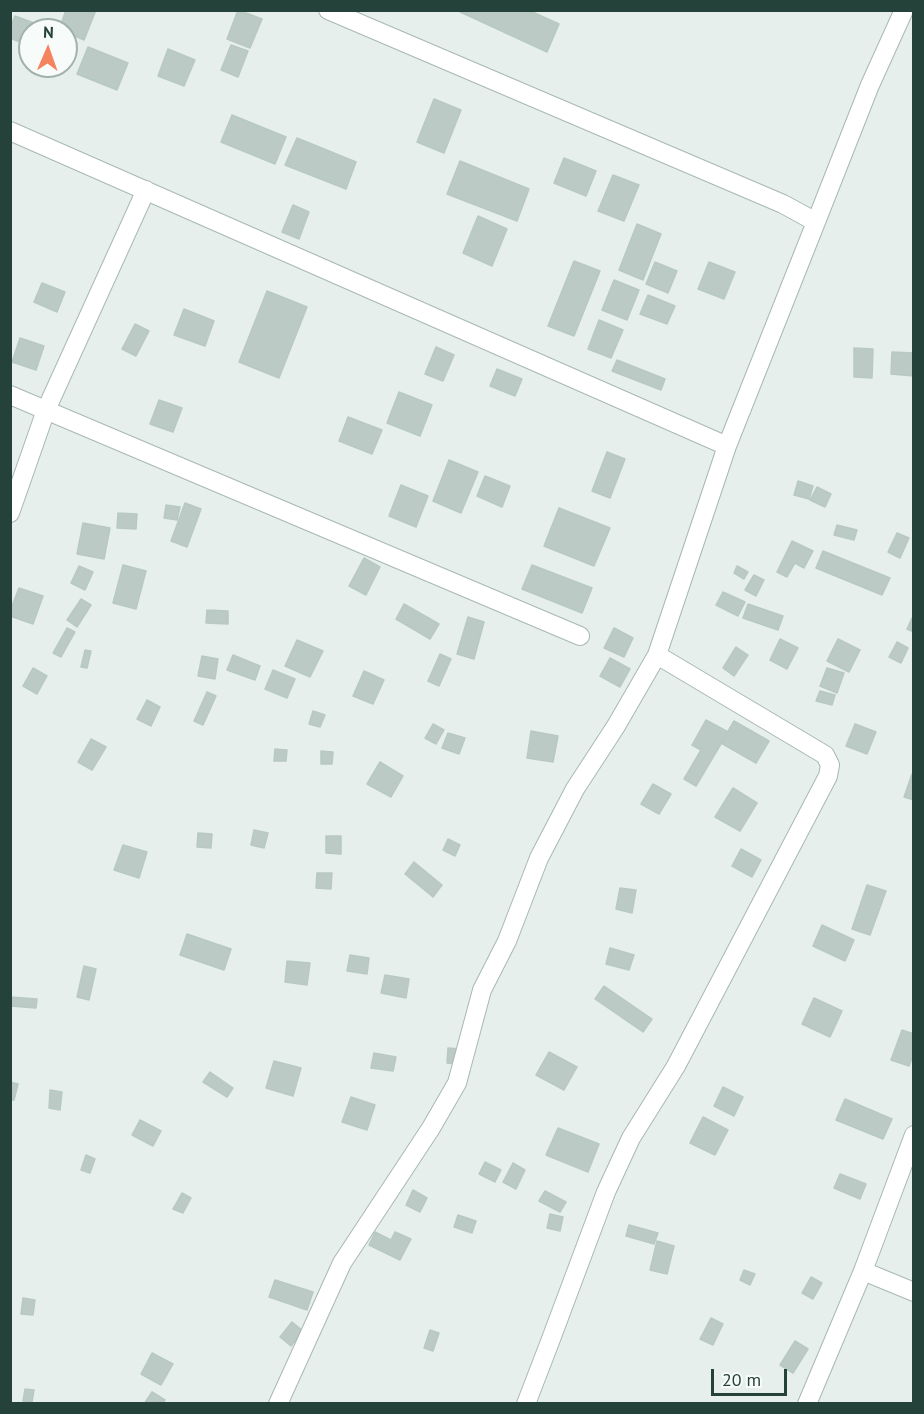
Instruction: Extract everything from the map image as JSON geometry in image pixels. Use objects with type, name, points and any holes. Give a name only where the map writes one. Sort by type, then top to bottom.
[{"type":"street","points":[[328,10],[783,204],[816,222]]},
{"type":"street","points":[[278,1404],[342,1263],[431,1128],[457,1083],[482,990],[507,940],[539,858],[575,789],[616,726],[657,655],[727,446],[870,85],[904,10]]},
{"type":"street","points":[[10,131],[727,446]]},
{"type":"street","points":[[10,513],[46,410],[146,190]]},
{"type":"street","points":[[10,395],[580,636]]},
{"type":"street","points":[[526,1404],[606,1192],[631,1138],[676,1066],[828,776],[830,765],[825,755],[657,655]]},
{"type":"street","points":[[807,1404],[863,1271],[914,1135]]},
{"type":"street","points":[[863,1271],[914,1292]]},
{"type":"building","points":[[66,10],[96,10],[84,40],[78,37],[78,18],[63,18]]},
{"type":"building","points":[[238,10],[262,19],[250,48],[227,39]]},
{"type":"building","points":[[456,10],[528,10],[559,24],[547,52]]},
{"type":"building","points":[[15,16],[20,18],[18,18],[18,41],[10,38],[10,28]]},
{"type":"building","points":[[231,45],[248,51],[238,77],[221,70]]},
{"type":"building","points":[[88,47],[128,63],[117,90],[78,74]]},
{"type":"building","points":[[168,49],[195,60],[184,86],[158,76]]},
{"type":"building","points":[[434,99],[461,110],[444,153],[417,142]]},
{"type":"building","points":[[232,115],[286,137],[275,164],[221,142]]},
{"type":"building","points":[[297,138],[356,162],[346,189],[285,165]]},
{"type":"building","points":[[564,158],[596,171],[586,196],[554,183]]},
{"type":"building","points":[[460,161],[529,189],[517,221],[447,194]]},
{"type":"building","points":[[613,175],[639,185],[624,221],[598,211]]},
{"type":"building","points":[[293,205],[309,212],[299,239],[282,232]]},
{"type":"building","points":[[478,216],[507,229],[492,266],[463,253]]},
{"type":"building","points":[[637,224],[661,234],[643,280],[619,270]]},
{"type":"building","points":[[574,261],[600,271],[574,336],[548,326]]},
{"type":"building","points":[[655,262],[677,271],[668,293],[646,284]]},
{"type":"building","points":[[709,262],[735,272],[724,299],[698,289]]},
{"type":"building","points":[[614,280],[639,290],[627,320],[602,310]]},
{"type":"building","points":[[42,283],[65,292],[57,312],[34,302]]},
{"type":"building","points":[[267,291],[307,307],[279,378],[239,362]]},
{"type":"building","points":[[648,295],[675,306],[667,324],[640,314]]},
{"type":"building","points":[[184,309],[214,321],[205,346],[174,335]]},
{"type":"building","points":[[599,320],[623,330],[611,358],[588,349]]},
{"type":"building","points":[[135,324],[149,331],[136,356],[122,349]]},
{"type":"building","points":[[20,338],[44,346],[36,370],[12,362]]},
{"type":"building","points":[[436,347],[454,355],[443,381],[425,374]]},
{"type":"building","points":[[854,348],[873,349],[872,378],[854,377]]},
{"type":"building","points":[[892,352],[914,353],[914,376],[891,374]]},
{"type":"building","points":[[617,360],[665,379],[661,390],[612,371]]},
{"type":"building","points":[[497,369],[522,379],[515,396],[490,386]]},
{"type":"building","points":[[399,392],[432,405],[420,436],[387,423]]},
{"type":"building","points":[[159,400],[182,408],[173,432],[150,424]]},
{"type":"building","points":[[348,417],[382,430],[372,454],[339,441]]},
{"type":"building","points":[[607,452],[625,459],[610,498],[592,491]]},
{"type":"building","points":[[449,460],[478,472],[461,513],[433,501]]},
{"type":"building","points":[[485,476],[510,486],[502,507],[477,496]]},
{"type":"building","points":[[798,481],[813,486],[809,499],[794,495]]},
{"type":"building","points":[[401,485],[428,496],[416,527],[389,516]]},
{"type":"building","points":[[817,487],[831,494],[825,507],[810,500]]},
{"type":"building","points":[[185,503],[201,509],[187,547],[171,541]]},
{"type":"building","points":[[166,505],[180,507],[177,520],[164,518]]},
{"type":"building","points":[[559,508],[610,528],[594,566],[544,546]]},
{"type":"building","points":[[118,513],[137,514],[136,529],[117,528]]},
{"type":"building","points":[[83,523],[110,528],[104,559],[77,554]]},
{"type":"building","points":[[837,525],[857,530],[854,540],[834,535]]},
{"type":"building","points":[[897,533],[909,538],[900,558],[888,552]]},
{"type":"building","points":[[792,541],[813,551],[804,568],[795,563],[787,577],[777,572]]},
{"type":"building","points":[[823,551],[890,578],[882,595],[816,568]]},
{"type":"building","points":[[364,558],[380,567],[366,595],[349,586]]},
{"type":"building","points":[[123,565],[146,571],[136,609],[113,603]]},
{"type":"building","points":[[532,565],[592,588],[582,613],[522,589]]},
{"type":"building","points":[[79,566],[93,572],[85,590],[71,583]]},
{"type":"building","points":[[737,566],[748,572],[744,579],[734,573]]},
{"type":"building","points":[[754,575],[764,580],[756,596],[745,590]]},
{"type":"building","points":[[19,588],[43,596],[33,624],[10,616]]},
{"type":"building","points":[[723,592],[745,602],[738,616],[716,605]]},
{"type":"building","points":[[81,599],[91,605],[77,627],[67,620]]},
{"type":"building","points":[[404,604],[439,624],[430,639],[396,619]]},
{"type":"building","points":[[748,604],[783,616],[778,630],[743,618]]},
{"type":"building","points":[[207,610],[228,611],[228,624],[206,623]]},
{"type":"building","points":[[468,617],[484,622],[474,659],[457,654]]},
{"type":"building","points":[[912,618],[914,619],[914,632],[907,629]]},
{"type":"building","points":[[67,628],[75,632],[61,657],[53,653]]},
{"type":"building","points":[[614,628],[633,638],[624,657],[604,648]]},
{"type":"building","points":[[780,639],[798,648],[787,669],[770,660]]},
{"type":"building","points":[[838,639],[860,650],[849,672],[827,661]]},
{"type":"building","points":[[297,640],[323,651],[310,677],[285,666]]},
{"type":"building","points":[[897,642],[908,648],[901,663],[889,657]]},
{"type":"building","points":[[736,647],[748,655],[734,676],[723,668]]},
{"type":"building","points":[[85,650],[91,651],[87,668],[81,667]]},
{"type":"building","points":[[440,654],[451,659],[439,686],[428,681]]},
{"type":"building","points":[[233,655],[260,666],[255,680],[227,670]]},
{"type":"building","points":[[202,656],[218,659],[215,679],[198,676]]},
{"type":"building","points":[[610,658],[630,669],[620,687],[600,676]]},
{"type":"building","points":[[33,668],[47,676],[37,694],[23,686]]},
{"type":"building","points":[[827,668],[844,673],[837,693],[820,686]]},
{"type":"building","points":[[273,670],[295,679],[287,698],[265,689]]},
{"type":"building","points":[[364,671],[384,680],[373,704],[353,696]]},
{"type":"building","points":[[820,691],[835,695],[832,705],[816,701]]},
{"type":"building","points":[[207,692],[216,696],[203,725],[194,721]]},
{"type":"building","points":[[147,700],[160,707],[151,726],[137,719]]},
{"type":"building","points":[[313,711],[325,715],[320,727],[309,724]]},
{"type":"building","points":[[706,720],[728,732],[696,786],[684,779],[701,750],[692,745]]},
{"type":"building","points":[[734,721],[769,741],[756,763],[721,743]]},
{"type":"building","points":[[433,724],[444,730],[436,744],[425,738]]},
{"type":"building","points":[[855,724],[876,732],[867,754],[846,746]]},
{"type":"building","points":[[531,731],[558,736],[553,762],[527,758]]},
{"type":"building","points":[[448,733],[465,738],[459,754],[442,748]]},
{"type":"building","points":[[91,739],[106,747],[92,770],[78,762]]},
{"type":"building","points":[[275,749],[287,750],[286,761],[274,761]]},
{"type":"building","points":[[321,751],[333,752],[332,764],[321,764]]},
{"type":"building","points":[[380,762],[403,776],[391,797],[367,784]]},
{"type":"building","points":[[912,774],[914,774],[914,800],[904,797]]},
{"type":"building","points":[[653,784],[671,794],[659,814],[641,804]]},
{"type":"building","points":[[733,788],[757,803],[740,831],[715,817]]},
{"type":"building","points":[[254,830],[268,833],[264,848],[251,845]]},
{"type":"building","points":[[198,833],[212,834],[211,848],[197,847]]},
{"type":"building","points":[[326,836],[341,836],[341,854],[326,853]]},
{"type":"building","points":[[448,839],[460,845],[455,856],[443,850]]},
{"type":"building","points":[[123,845],[147,852],[139,878],[114,870]]},
{"type":"building","points":[[741,849],[761,860],[752,877],[732,866]]},
{"type":"building","points":[[414,862],[442,885],[433,897],[405,874]]},
{"type":"building","points":[[317,873],[332,873],[331,889],[316,888]]},
{"type":"building","points":[[867,885],[886,891],[870,935],[852,929]]},
{"type":"building","points":[[620,888],[636,890],[632,913],[616,909]]},
{"type":"building","points":[[822,925],[854,940],[845,961],[813,946]]},
{"type":"building","points":[[187,934],[231,949],[224,970],[180,955]]},
{"type":"building","points":[[610,948],[634,955],[629,970],[606,964]]},
{"type":"building","points":[[350,955],[369,958],[367,974],[347,971]]},
{"type":"building","points":[[287,961],[310,963],[307,985],[285,982]]},
{"type":"building","points":[[84,966],[96,969],[89,1000],[77,997]]},
{"type":"building","points":[[385,975],[409,979],[406,998],[381,993]]},
{"type":"building","points":[[604,986],[652,1019],[643,1032],[595,999]]},
{"type":"building","points":[[10,997],[37,999],[36,1008],[10,1006]]},
{"type":"building","points":[[814,998],[842,1011],[830,1037],[802,1024]]},
{"type":"building","points":[[902,1030],[914,1034],[914,1053],[909,1066],[891,1060]]},
{"type":"building","points":[[448,1048],[460,1049],[458,1064],[447,1063]]},
{"type":"building","points":[[549,1052],[577,1067],[564,1090],[536,1075]]},
{"type":"building","points":[[374,1053],[396,1057],[393,1071],[371,1068]]},
{"type":"building","points":[[274,1061],[301,1068],[293,1096],[266,1088]]},
{"type":"building","points":[[210,1072],[233,1088],[227,1097],[203,1082]]},
{"type":"building","points":[[10,1082],[18,1084],[14,1100],[10,1100]]},
{"type":"building","points":[[723,1087],[743,1097],[734,1116],[714,1106]]},
{"type":"building","points":[[50,1090],[62,1092],[60,1110],[49,1108]]},
{"type":"building","points":[[351,1097],[375,1105],[367,1130],[342,1122]]},
{"type":"building","points":[[845,1099],[892,1119],[883,1139],[836,1120]]},
{"type":"building","points":[[703,1117],[728,1130],[715,1155],[690,1143]]},
{"type":"building","points":[[140,1120],[161,1131],[153,1146],[132,1135]]},
{"type":"building","points":[[558,1128],[599,1144],[588,1172],[546,1155]]},
{"type":"building","points":[[86,1155],[95,1159],[90,1173],[81,1170]]},
{"type":"building","points":[[485,1162],[501,1170],[495,1182],[479,1174]]},
{"type":"building","points":[[513,1163],[525,1170],[516,1189],[503,1182]]},
{"type":"building","points":[[840,1174],[866,1184],[860,1199],[834,1188]]},
{"type":"building","points":[[413,1190],[427,1198],[420,1212],[406,1205]]},
{"type":"building","points":[[545,1191],[566,1202],[560,1212],[539,1201]]},
{"type":"building","points":[[182,1193],[191,1198],[183,1213],[173,1209]]},
{"type":"building","points":[[550,1214],[563,1217],[560,1231],[547,1228]]},
{"type":"building","points":[[458,1215],[476,1221],[472,1233],[454,1227]]},
{"type":"building","points":[[629,1225],[658,1233],[654,1244],[626,1236]]},
{"type":"building","points":[[375,1232],[391,1240],[395,1232],[411,1239],[400,1260],[369,1245]]},
{"type":"building","points":[[657,1241],[674,1246],[667,1274],[650,1270]]},
{"type":"building","points":[[744,1270],[755,1274],[750,1285],[740,1280]]},
{"type":"building","points":[[811,1277],[822,1283],[813,1299],[802,1293]]},
{"type":"building","points":[[275,1280],[313,1292],[307,1310],[269,1297]]},
{"type":"building","points":[[23,1298],[35,1300],[33,1315],[21,1314]]},
{"type":"building","points":[[711,1318],[723,1324],[713,1345],[700,1339]]},
{"type":"building","points":[[292,1322],[303,1331],[291,1346],[280,1337]]},
{"type":"building","points":[[430,1330],[439,1333],[433,1351],[424,1348]]},
{"type":"building","points":[[795,1341],[808,1349],[793,1373],[780,1365]]},
{"type":"building","points":[[152,1353],[173,1364],[161,1385],[141,1374]]},
{"type":"building","points":[[25,1389],[34,1390],[32,1402],[23,1401]]},
{"type":"building","points":[[152,1392],[165,1400],[163,1404],[144,1404]]}]
